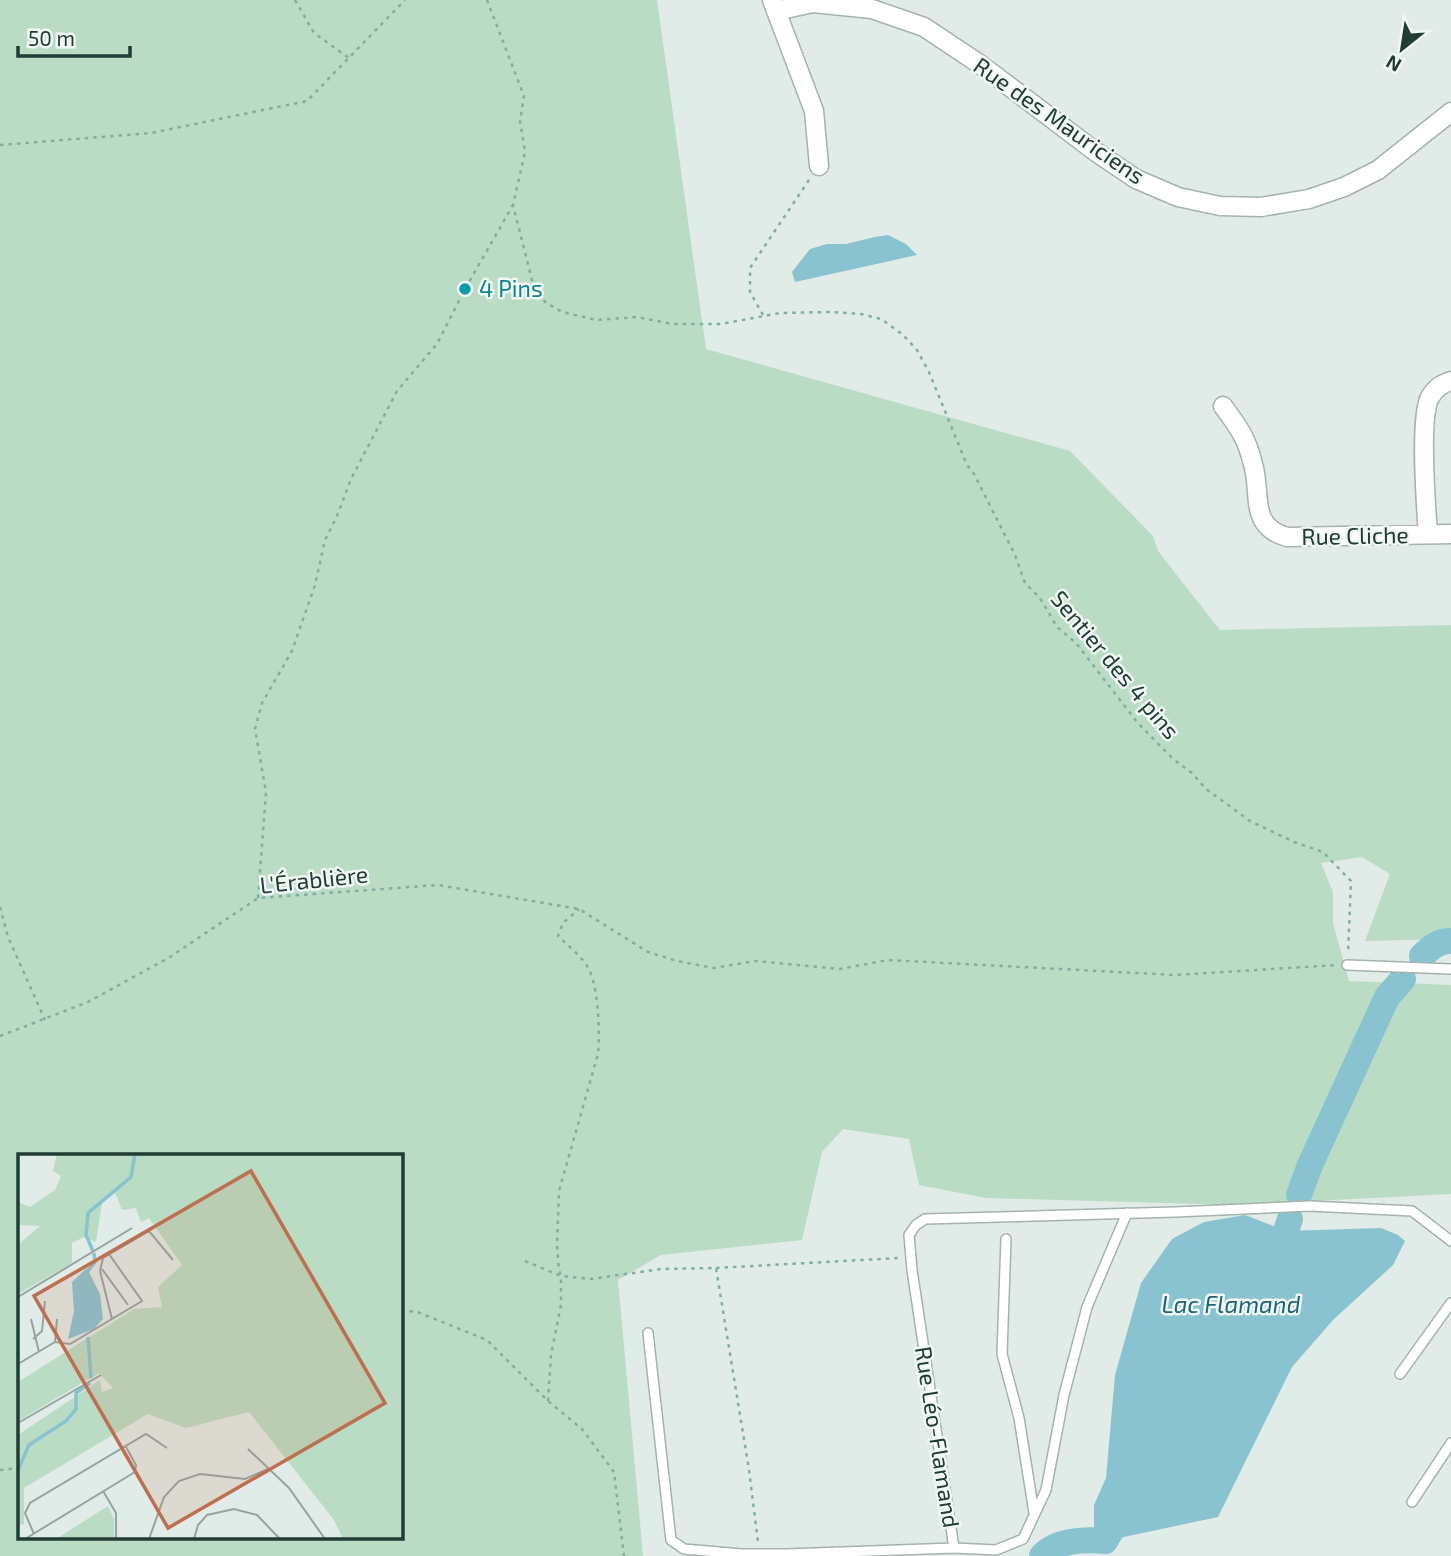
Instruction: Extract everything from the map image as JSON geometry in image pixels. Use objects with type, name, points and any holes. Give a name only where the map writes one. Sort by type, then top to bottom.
[{"type":"street","name":"Rue des Mauriciens","points":[[774,5],[813,4],[872,9],[924,27],[981,65],[1136,179],[1178,197],[1220,206],[1261,208],[1309,200],[1344,187],[1378,170],[1451,112]]},
{"type":"street","points":[[774,5],[814,111],[819,166]]},
{"type":"street","points":[[1428,534],[1425,490],[1426,413],[1429,399],[1440,385],[1451,381]]},
{"type":"street","name":"Rue Cliche","points":[[1223,406],[1245,438],[1255,468],[1261,514],[1265,524],[1275,533],[1287,537],[1451,534]]},
{"type":"lane","points":[[1348,965],[1451,969]]},
{"type":"lane","points":[[954,1548],[996,1550],[1023,1539],[1046,1490],[1064,1395],[1087,1307],[1127,1213],[1310,1206],[1412,1211],[1451,1241]]},
{"type":"lane","name":"Rue Léo-Flamand","points":[[648,1333],[671,1540],[684,1549],[742,1554],[954,1548],[909,1235],[916,1225],[925,1219],[1127,1213]]},
{"type":"lane","points":[[1006,1239],[1002,1354],[1019,1418],[1034,1514]]},
{"type":"lane","points":[[1399,1374],[1451,1303]]},
{"type":"lane","points":[[1412,1502],[1451,1443]]},
{"type":"path","points":[[295,0],[314,33],[349,58]]},
{"type":"path","points":[[0,145],[151,133],[307,101],[405,0]]},
{"type":"path","name":"Sentier des 4 pins","points":[[487,0],[523,96],[520,121],[525,152],[513,205],[532,280],[545,302],[562,312],[597,320],[637,317],[672,324],[721,324],[780,313],[861,314],[881,319],[902,334],[917,350],[929,372],[967,465],[1015,555],[1025,583],[1040,598],[1057,627],[1076,643],[1138,722],[1206,789],[1250,821],[1322,852],[1351,881],[1348,965]]},
{"type":"path","points":[[763,315],[750,292],[750,268],[819,166]]},
{"type":"path","points":[[258,898],[265,792],[256,729],[262,703],[292,651],[315,584],[325,540],[351,480],[397,391],[437,344],[513,205]]},
{"type":"path","name":"L'Érablière","points":[[0,1036],[88,1002],[170,957],[258,898],[438,885],[579,909]]},
{"type":"path","points":[[0,907],[8,937],[45,1020]]},
{"type":"path","points":[[548,1401],[551,1356],[561,1305],[561,1276],[556,1246],[559,1191],[598,1054],[600,1032],[597,1003],[587,964],[558,936],[563,923],[579,909],[648,952],[714,968],[755,961],[840,970],[888,960],[1175,975],[1348,965]]},
{"type":"path","points":[[525,1261],[561,1276],[591,1279],[661,1269],[911,1257]]},
{"type":"path","points":[[716,1268],[749,1470],[758,1544],[742,1554]]},
{"type":"path","points":[[402,1312],[415,1311],[486,1340],[548,1401],[582,1429],[614,1472],[624,1556]]},
{"type":"path","points":[[0,1470],[18,1468]]},
{"type":"green space","points":[[0,0],[657,0],[706,349],[1070,451],[1153,536],[1158,551],[1220,630],[1451,625],[1451,939],[1365,941],[1390,874],[1362,857],[1321,863],[1333,892],[1333,923],[1349,981],[1451,985],[1451,1194],[1234,1205],[986,1198],[919,1185],[909,1139],[843,1129],[822,1152],[802,1240],[661,1255],[618,1280],[643,1556],[0,1556]]},
{"type":"water","points":[[888,235],[906,244],[917,255],[795,282],[792,272],[810,249]]},
{"type":"water","name":"Lac Flamand","points":[[1245,1215],[1286,1231],[1381,1228],[1405,1241],[1393,1265],[1333,1320],[1292,1367],[1218,1517],[1105,1541],[1094,1528],[1094,1505],[1106,1478],[1115,1375],[1141,1283],[1172,1239],[1204,1222]]},
{"type":"waterway","points":[[1422,956],[1439,943],[1451,941]]},
{"type":"waterway","points":[[1299,1195],[1310,1165],[1387,997],[1403,979]]},
{"type":"waterway","points":[[1269,1260],[1290,1219]]},
{"type":"waterway","points":[[1042,1556],[1063,1544],[1105,1541],[1123,1511]]},
{"type":"place","name":"4 Pins","points":[[465,289]]}]
